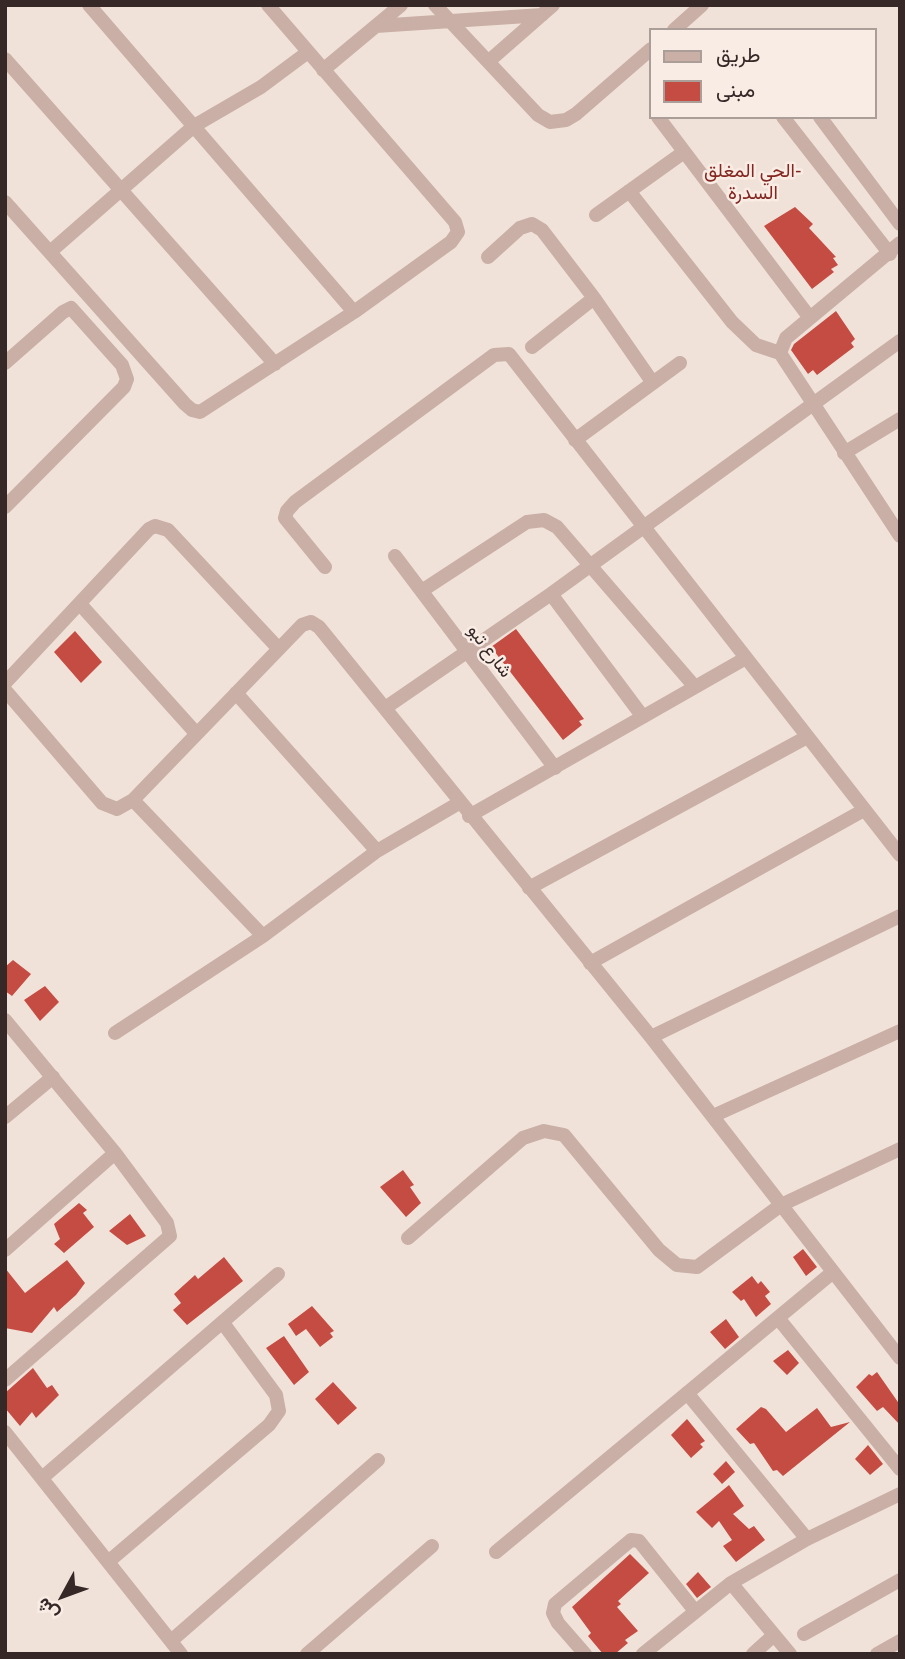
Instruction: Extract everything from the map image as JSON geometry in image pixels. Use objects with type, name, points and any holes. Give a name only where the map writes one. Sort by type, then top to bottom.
[{"type":"street","points":[[89,5],[354,312]]},
{"type":"street","points":[[5,202],[192,410],[200,412],[354,312],[451,242],[458,232],[454,222],[268,5]]},
{"type":"street","points":[[323,70],[401,5]]},
{"type":"street","points":[[435,5],[538,115],[550,122],[558,122],[576,114],[650,50]]},
{"type":"street","points":[[676,28],[702,5]]},
{"type":"street","points":[[376,26],[547,10]]},
{"type":"street","points":[[489,61],[547,10]]},
{"type":"street","points":[[50,252],[194,126],[261,86],[308,52]]},
{"type":"street","points":[[5,59],[275,363]]},
{"type":"street","points":[[659,119],[810,318]]},
{"type":"street","points":[[785,119],[890,254]]},
{"type":"street","points":[[821,119],[900,225]]},
{"type":"street","points":[[596,215],[684,152]]},
{"type":"street","points":[[629,191],[732,321],[756,345],[780,353],[900,536]]},
{"type":"street","points":[[488,257],[520,228],[532,224],[542,230],[594,298],[653,383]]},
{"type":"street","points":[[780,353],[783,341],[900,243]]},
{"type":"street","points":[[532,348],[594,298]]},
{"type":"street","points":[[5,363],[71,308],[122,365],[127,379],[124,387],[5,507]]},
{"type":"street","points":[[385,708],[551,594],[900,341]]},
{"type":"street","points":[[324,567],[285,518],[287,511],[494,355],[501,352],[514,358],[642,528],[900,855]]},
{"type":"street","points":[[575,440],[680,363]]},
{"type":"street","points":[[844,453],[900,419]]},
{"type":"street","points":[[423,590],[527,522],[544,520],[557,527],[695,687]]},
{"type":"street","points":[[5,683],[149,528],[163,526],[278,648]]},
{"type":"street","name":"شارع تبو","points":[[395,556],[555,768]]},
{"type":"street","points":[[551,594],[643,717]]},
{"type":"street","points":[[79,604],[195,732]]},
{"type":"street","points":[[5,690],[103,803],[117,809],[133,800],[195,732],[302,625],[311,622],[319,627],[651,1037],[900,1358]]},
{"type":"street","points":[[470,816],[746,658]]},
{"type":"street","points":[[236,693],[377,851]]},
{"type":"street","points":[[529,888],[807,737]]},
{"type":"street","points":[[133,800],[263,936]]},
{"type":"street","points":[[115,1032],[263,936],[377,851],[459,803]]},
{"type":"street","points":[[590,963],[864,810]]},
{"type":"street","points":[[651,1037],[900,916]]},
{"type":"street","points":[[5,1020],[115,1153],[167,1223],[170,1236],[5,1380]]},
{"type":"street","points":[[713,1116],[900,1031]]},
{"type":"street","points":[[5,1117],[53,1077]]},
{"type":"street","points":[[408,1238],[523,1138],[544,1131],[564,1135],[659,1250],[677,1265],[697,1267],[781,1205],[900,1149]]},
{"type":"street","points":[[5,1250],[115,1153]]},
{"type":"street","points":[[496,1552],[833,1272]]},
{"type":"street","points":[[42,1478],[278,1274]]},
{"type":"street","points":[[778,1318],[900,1469]]},
{"type":"street","points":[[108,1562],[269,1425],[279,1412],[276,1395],[223,1323]]},
{"type":"street","points":[[687,1392],[807,1539]]},
{"type":"street","points":[[5,1432],[181,1654]]},
{"type":"street","points":[[171,1641],[378,1460]]},
{"type":"street","points":[[643,1654],[730,1583],[807,1539],[900,1494]]},
{"type":"street","points":[[585,1654],[558,1623],[553,1613],[555,1604],[631,1540],[639,1541],[695,1611]]},
{"type":"street","points":[[307,1654],[432,1546]]},
{"type":"street","points":[[804,1634],[900,1580]]},
{"type":"street","points":[[730,1583],[790,1654]]},
{"type":"street","points":[[752,1654],[774,1635]]},
{"type":"street","points":[[877,1654],[900,1641]]},
{"type":"building","points":[[795,207],[813,224],[809,228],[836,257],[833,258],[838,265],[831,269],[834,272],[812,289],[764,226]]},
{"type":"building","points":[[836,311],[855,339],[851,343],[854,347],[817,375],[813,370],[808,374],[791,350],[794,344]]},
{"type":"building","points":[[516,629],[584,719],[579,721],[582,725],[563,740],[491,647]]},
{"type":"building","points":[[75,631],[102,662],[81,683],[54,652]]},
{"type":"building","points":[[13,960],[31,974],[12,996],[5,991],[5,967]]},
{"type":"building","points":[[45,986],[59,1002],[40,1021],[24,1000]]},
{"type":"building","points":[[403,1170],[414,1185],[410,1187],[421,1203],[406,1217],[380,1187]]},
{"type":"building","points":[[79,1203],[87,1210],[83,1213],[94,1227],[64,1253],[54,1244],[60,1239],[54,1224]]},
{"type":"building","points":[[130,1214],[146,1236],[127,1245],[109,1231]]},
{"type":"building","points":[[803,1249],[817,1267],[806,1276],[793,1257]]},
{"type":"building","points":[[224,1257],[243,1281],[187,1325],[173,1310],[181,1303],[174,1294],[195,1275],[198,1279]]},
{"type":"building","points":[[67,1260],[85,1283],[76,1295],[57,1312],[54,1307],[32,1333],[5,1328],[5,1268],[25,1293]]},
{"type":"building","points":[[752,1276],[758,1284],[761,1281],[770,1292],[765,1296],[771,1304],[756,1317],[744,1299],[741,1301],[732,1292]]},
{"type":"building","points":[[312,1306],[334,1331],[330,1333],[333,1337],[320,1347],[306,1329],[296,1336],[288,1324]]},
{"type":"building","points":[[726,1319],[739,1337],[725,1349],[710,1332]]},
{"type":"building","points":[[284,1336],[309,1372],[294,1385],[266,1348]]},
{"type":"building","points":[[788,1350],[799,1363],[787,1375],[773,1361]]},
{"type":"building","points":[[33,1368],[47,1388],[52,1385],[59,1395],[36,1418],[32,1412],[20,1426],[5,1408],[5,1393]]},
{"type":"building","points":[[877,1372],[900,1405],[900,1425],[883,1407],[877,1411],[856,1387],[869,1374],[872,1376]]},
{"type":"building","points":[[333,1382],[357,1408],[338,1425],[315,1399]]},
{"type":"building","points":[[761,1407],[766,1409],[786,1432],[817,1408],[831,1427],[850,1422],[783,1476],[777,1470],[773,1471],[754,1443],[750,1444],[736,1429]]},
{"type":"building","points":[[687,1419],[705,1441],[700,1444],[703,1447],[691,1458],[671,1435]]},
{"type":"building","points":[[868,1445],[883,1464],[870,1475],[855,1459]]},
{"type":"building","points":[[726,1461],[735,1472],[722,1484],[713,1474]]},
{"type":"building","points":[[729,1485],[744,1506],[733,1514],[749,1529],[754,1526],[765,1540],[736,1562],[723,1546],[732,1540],[719,1521],[712,1528],[696,1512]]},
{"type":"building","points":[[630,1554],[649,1573],[618,1601],[621,1604],[617,1607],[638,1631],[625,1640],[628,1643],[615,1654],[603,1654],[588,1636],[591,1633],[572,1607]]},
{"type":"building","points":[[698,1572],[711,1587],[697,1598],[686,1584]]},
{"type":"district","name":"الحي المغلق- السدرة","points":[[753,182]]}]
